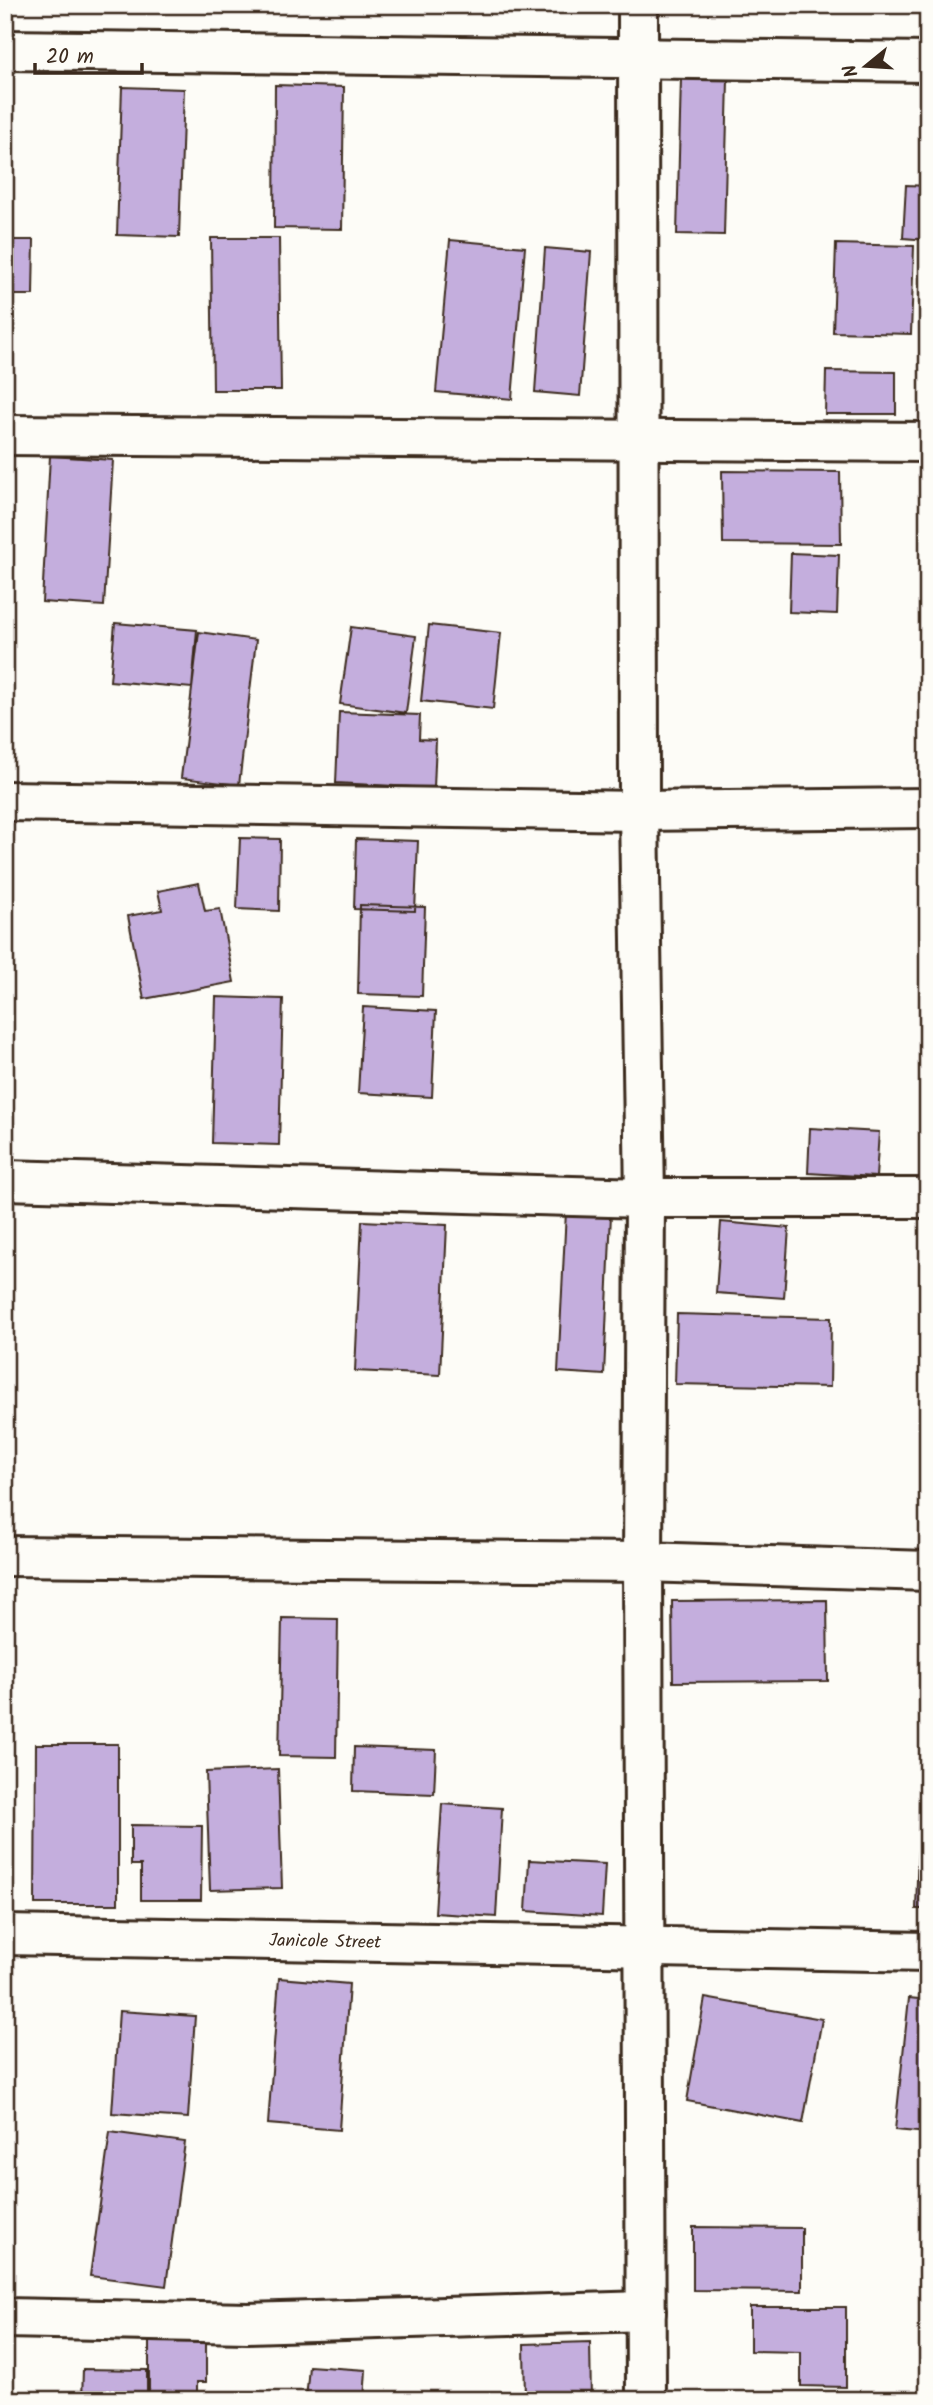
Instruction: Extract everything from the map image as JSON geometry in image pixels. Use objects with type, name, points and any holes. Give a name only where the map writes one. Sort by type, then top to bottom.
[{"type":"street","points":[[638,5],[639,810],[645,1198],[643,1562],[646,2400]]},
{"type":"street","points":[[5,50],[928,62]]},
{"type":"street","points":[[5,435],[928,442]]},
{"type":"street","points":[[5,801],[639,810],[928,807]]},
{"type":"street","points":[[5,1180],[645,1198],[928,1198]]},
{"type":"street","points":[[5,1556],[643,1562],[928,1570]]},
{"type":"street","name":"Janicole Street","points":[[5,1935],[928,1952]]},
{"type":"street","points":[[5,2318],[247,2323],[646,2311]]},
{"type":"building","points":[[681,78],[728,80],[724,235],[677,234]]},
{"type":"building","points":[[275,85],[344,87],[342,229],[274,228]]},
{"type":"building","points":[[122,87],[184,89],[179,237],[117,235]]},
{"type":"building","points":[[906,185],[928,186],[928,240],[903,238]]},
{"type":"building","points":[[211,238],[279,238],[281,390],[213,390]]},
{"type":"building","points":[[5,240],[34,240],[33,295],[5,295]]},
{"type":"building","points":[[450,240],[525,247],[512,399],[436,392]]},
{"type":"building","points":[[836,244],[914,246],[911,334],[833,332]]},
{"type":"building","points":[[545,248],[591,252],[580,396],[535,392]]},
{"type":"building","points":[[826,371],[896,372],[896,414],[825,414]]},
{"type":"building","points":[[50,456],[113,460],[104,606],[42,602]]},
{"type":"building","points":[[722,471],[840,472],[841,544],[723,543]]},
{"type":"building","points":[[791,553],[839,555],[837,614],[789,612]]},
{"type":"building","points":[[115,623],[197,630],[192,688],[110,681]]},
{"type":"building","points":[[429,625],[501,633],[493,709],[421,701]]},
{"type":"building","points":[[351,627],[416,636],[406,713],[340,704]]},
{"type":"building","points":[[199,632],[256,640],[239,785],[181,778]]},
{"type":"building","points":[[339,712],[420,715],[419,739],[436,740],[434,788],[336,783]]},
{"type":"building","points":[[240,838],[280,839],[279,911],[237,909]]},
{"type":"building","points":[[356,839],[418,841],[415,911],[354,909]]},
{"type":"building","points":[[199,883],[205,911],[220,909],[234,982],[144,999],[128,916],[162,910],[158,891]]},
{"type":"building","points":[[360,905],[425,907],[422,996],[358,994]]},
{"type":"building","points":[[216,997],[283,999],[279,1145],[212,1143]]},
{"type":"building","points":[[363,1007],[436,1011],[432,1097],[358,1093]]},
{"type":"building","points":[[810,1128],[879,1132],[876,1177],[808,1173]]},
{"type":"building","points":[[566,1211],[611,1214],[604,1375],[558,1372]]},
{"type":"building","points":[[362,1221],[447,1225],[440,1375],[355,1371]]},
{"type":"building","points":[[721,1222],[789,1228],[784,1298],[716,1293]]},
{"type":"building","points":[[677,1314],[831,1318],[830,1387],[675,1384]]},
{"type":"building","points":[[827,1600],[828,1681],[673,1682],[672,1601]]},
{"type":"building","points":[[282,1618],[338,1619],[336,1757],[279,1756]]},
{"type":"building","points":[[36,1744],[118,1744],[118,1904],[35,1904]]},
{"type":"building","points":[[354,1747],[436,1750],[434,1794],[353,1791]]},
{"type":"building","points":[[921,1760],[928,1761],[928,1909],[916,1909]]},
{"type":"building","points":[[278,1769],[282,1888],[210,1890],[206,1772]]},
{"type":"building","points":[[442,1804],[502,1808],[496,1917],[435,1913]]},
{"type":"building","points":[[131,1825],[202,1826],[201,1900],[141,1900],[141,1865],[131,1865]]},
{"type":"building","points":[[529,1860],[605,1864],[602,1916],[526,1911]]},
{"type":"building","points":[[279,1978],[349,1984],[339,2130],[268,2124]]},
{"type":"building","points":[[705,1998],[822,2019],[803,2123],[687,2101]]},
{"type":"building","points":[[909,1998],[928,2000],[928,2133],[895,2130]]},
{"type":"building","points":[[119,2011],[195,2016],[188,2118],[112,2113]]},
{"type":"building","points":[[110,2132],[185,2142],[166,2286],[90,2276]]},
{"type":"building","points":[[693,2227],[802,2228],[802,2291],[693,2290]]},
{"type":"building","points":[[750,2307],[846,2307],[846,2387],[801,2386],[801,2352],[750,2351]]},
{"type":"building","points":[[149,2341],[206,2341],[206,2382],[197,2382],[197,2400],[149,2400]]},
{"type":"building","points":[[590,2342],[591,2400],[525,2400],[524,2344]]},
{"type":"building","points":[[309,2366],[366,2370],[364,2400],[306,2400]]},
{"type":"building","points":[[83,2369],[147,2370],[147,2400],[82,2400]]}]
